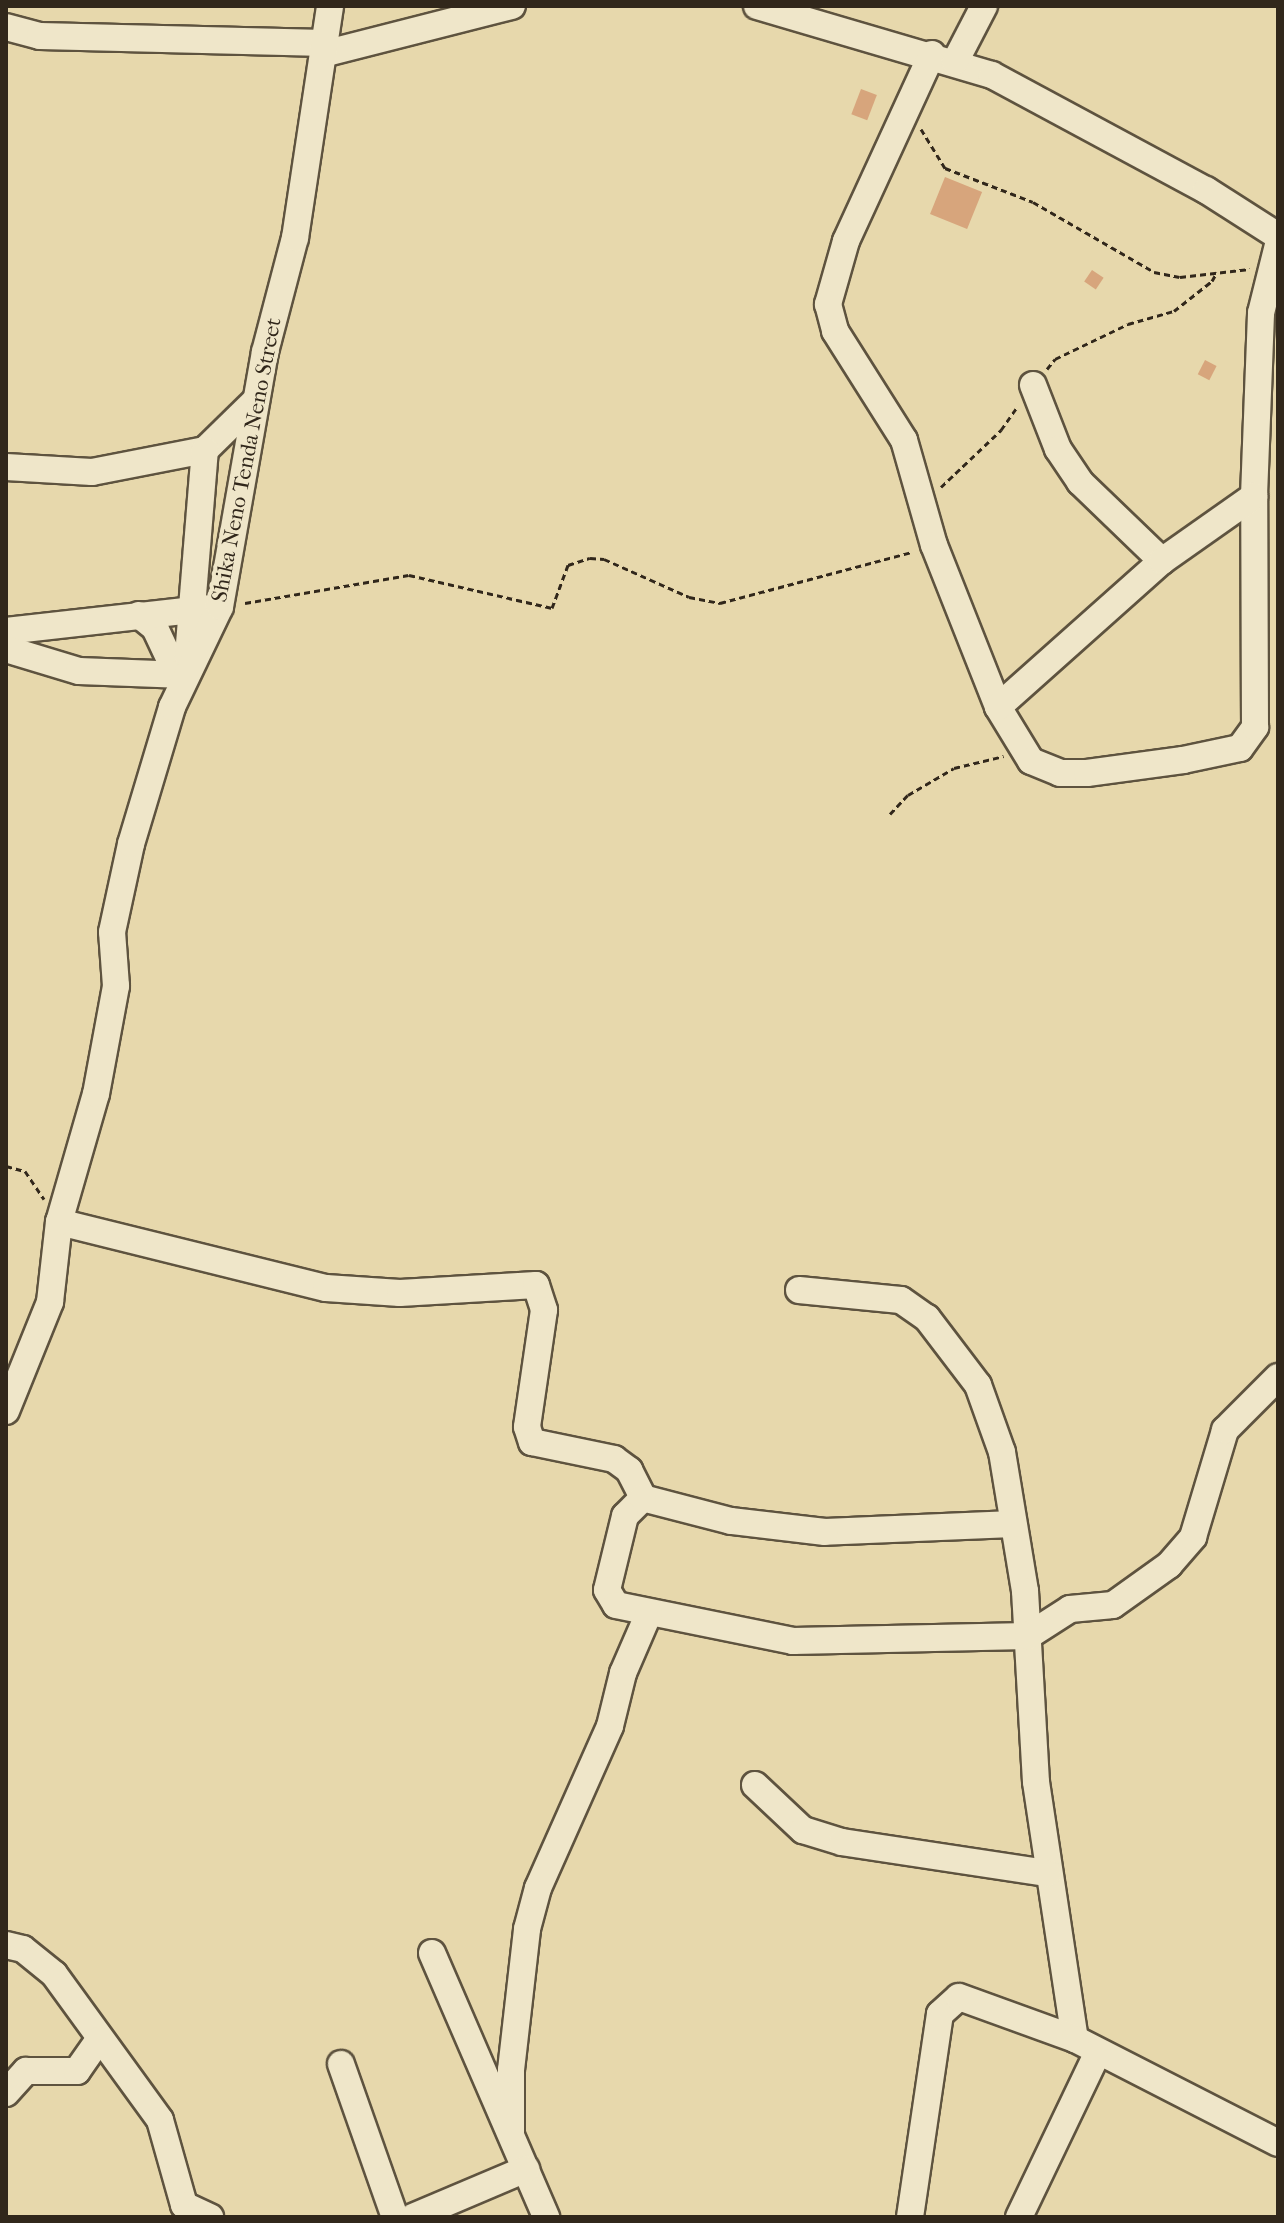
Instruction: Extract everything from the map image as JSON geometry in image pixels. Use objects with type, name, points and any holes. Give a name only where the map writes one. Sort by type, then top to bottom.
[{"type":"street","name":"Shika Neno Tenda Neno Street","points":[[6,1411],[50,1302],[59,1222],[113,1015],[112,932],[131,844],[180,680],[208,608],[295,238],[330,6]]},
{"type":"street","points":[[6,27],[40,36],[324,48],[417,17],[512,6]]},
{"type":"street","points":[[984,6],[910,104],[846,241],[828,304],[835,331],[904,440],[923,496],[934,545],[998,707],[1031,761],[1060,773],[1087,773],[1183,760],[1240,748],[1248,740],[1258,695],[1254,496],[1261,313],[1274,256]]},
{"type":"street","points":[[765,7],[944,58],[1065,111],[1278,236]]},
{"type":"street","points":[[1033,385],[1058,449],[1080,482],[1162,561]]},
{"type":"street","points":[[6,467],[92,472],[205,450],[256,400]]},
{"type":"street","points":[[6,631],[208,608],[205,450]]},
{"type":"street","points":[[998,707],[1162,561],[1254,496]]},
{"type":"street","points":[[139,615],[155,628],[180,680]]},
{"type":"street","points":[[6,649],[79,671],[180,680]]},
{"type":"street","points":[[59,1222],[326,1288],[400,1293],[536,1285],[544,1310],[527,1427],[532,1442],[614,1459],[629,1470],[643,1498],[731,1521],[825,1532],[1013,1524]]},
{"type":"street","points":[[799,1290],[901,1300],[927,1318],[978,1385],[1002,1452],[1028,1636],[1036,1782],[1048,1873],[1086,2046],[1019,2217]]},
{"type":"street","points":[[643,1498],[625,1516],[607,1590],[616,1605],[793,1641],[1028,1636],[1070,1609],[1113,1605],[1169,1565],[1193,1537],[1225,1430],[1278,1377]]},
{"type":"street","points":[[511,2133],[519,1972],[531,1915],[588,1767],[610,1726],[623,1673],[649,1613]]},
{"type":"street","points":[[755,1785],[803,1830],[842,1842],[1048,1873]]},
{"type":"street","points":[[6,1945],[40,1959],[160,2120],[184,2205],[210,2217]]},
{"type":"street","points":[[432,1953],[546,2217]]},
{"type":"street","points":[[910,2217],[940,2014],[947,2003],[959,1997],[977,2000],[1086,2046],[1278,2143]]},
{"type":"street","points":[[6,2093],[26,2071],[77,2071],[99,2040]]},
{"type":"street","points":[[341,2064],[395,2217]]},
{"type":"street","points":[[413,2217],[526,2169]]},
{"type":"path","points":[[910,104],[945,168],[1033,202],[1154,272],[1180,277],[1217,272],[1274,256]]},
{"type":"path","points":[[923,496],[950,482],[1001,430],[1055,359],[1128,324],[1174,311],[1217,272]]},
{"type":"path","points":[[208,608],[409,575],[552,608],[568,565],[590,558],[604,559],[689,597],[720,603],[934,545]]},
{"type":"path","points":[[890,814],[908,795],[954,768],[991,756],[1031,761]]},
{"type":"path","points":[[6,1166],[25,1171],[59,1222]]},
{"type":"building","points":[[861,89],[877,95],[867,120],[851,114]]},
{"type":"building","points":[[945,177],[982,192],[967,229],[930,214]]},
{"type":"building","points":[[1092,270],[1104,278],[1096,289],[1084,282]]},
{"type":"building","points":[[1205,360],[1217,366],[1209,380],[1198,374]]}]
